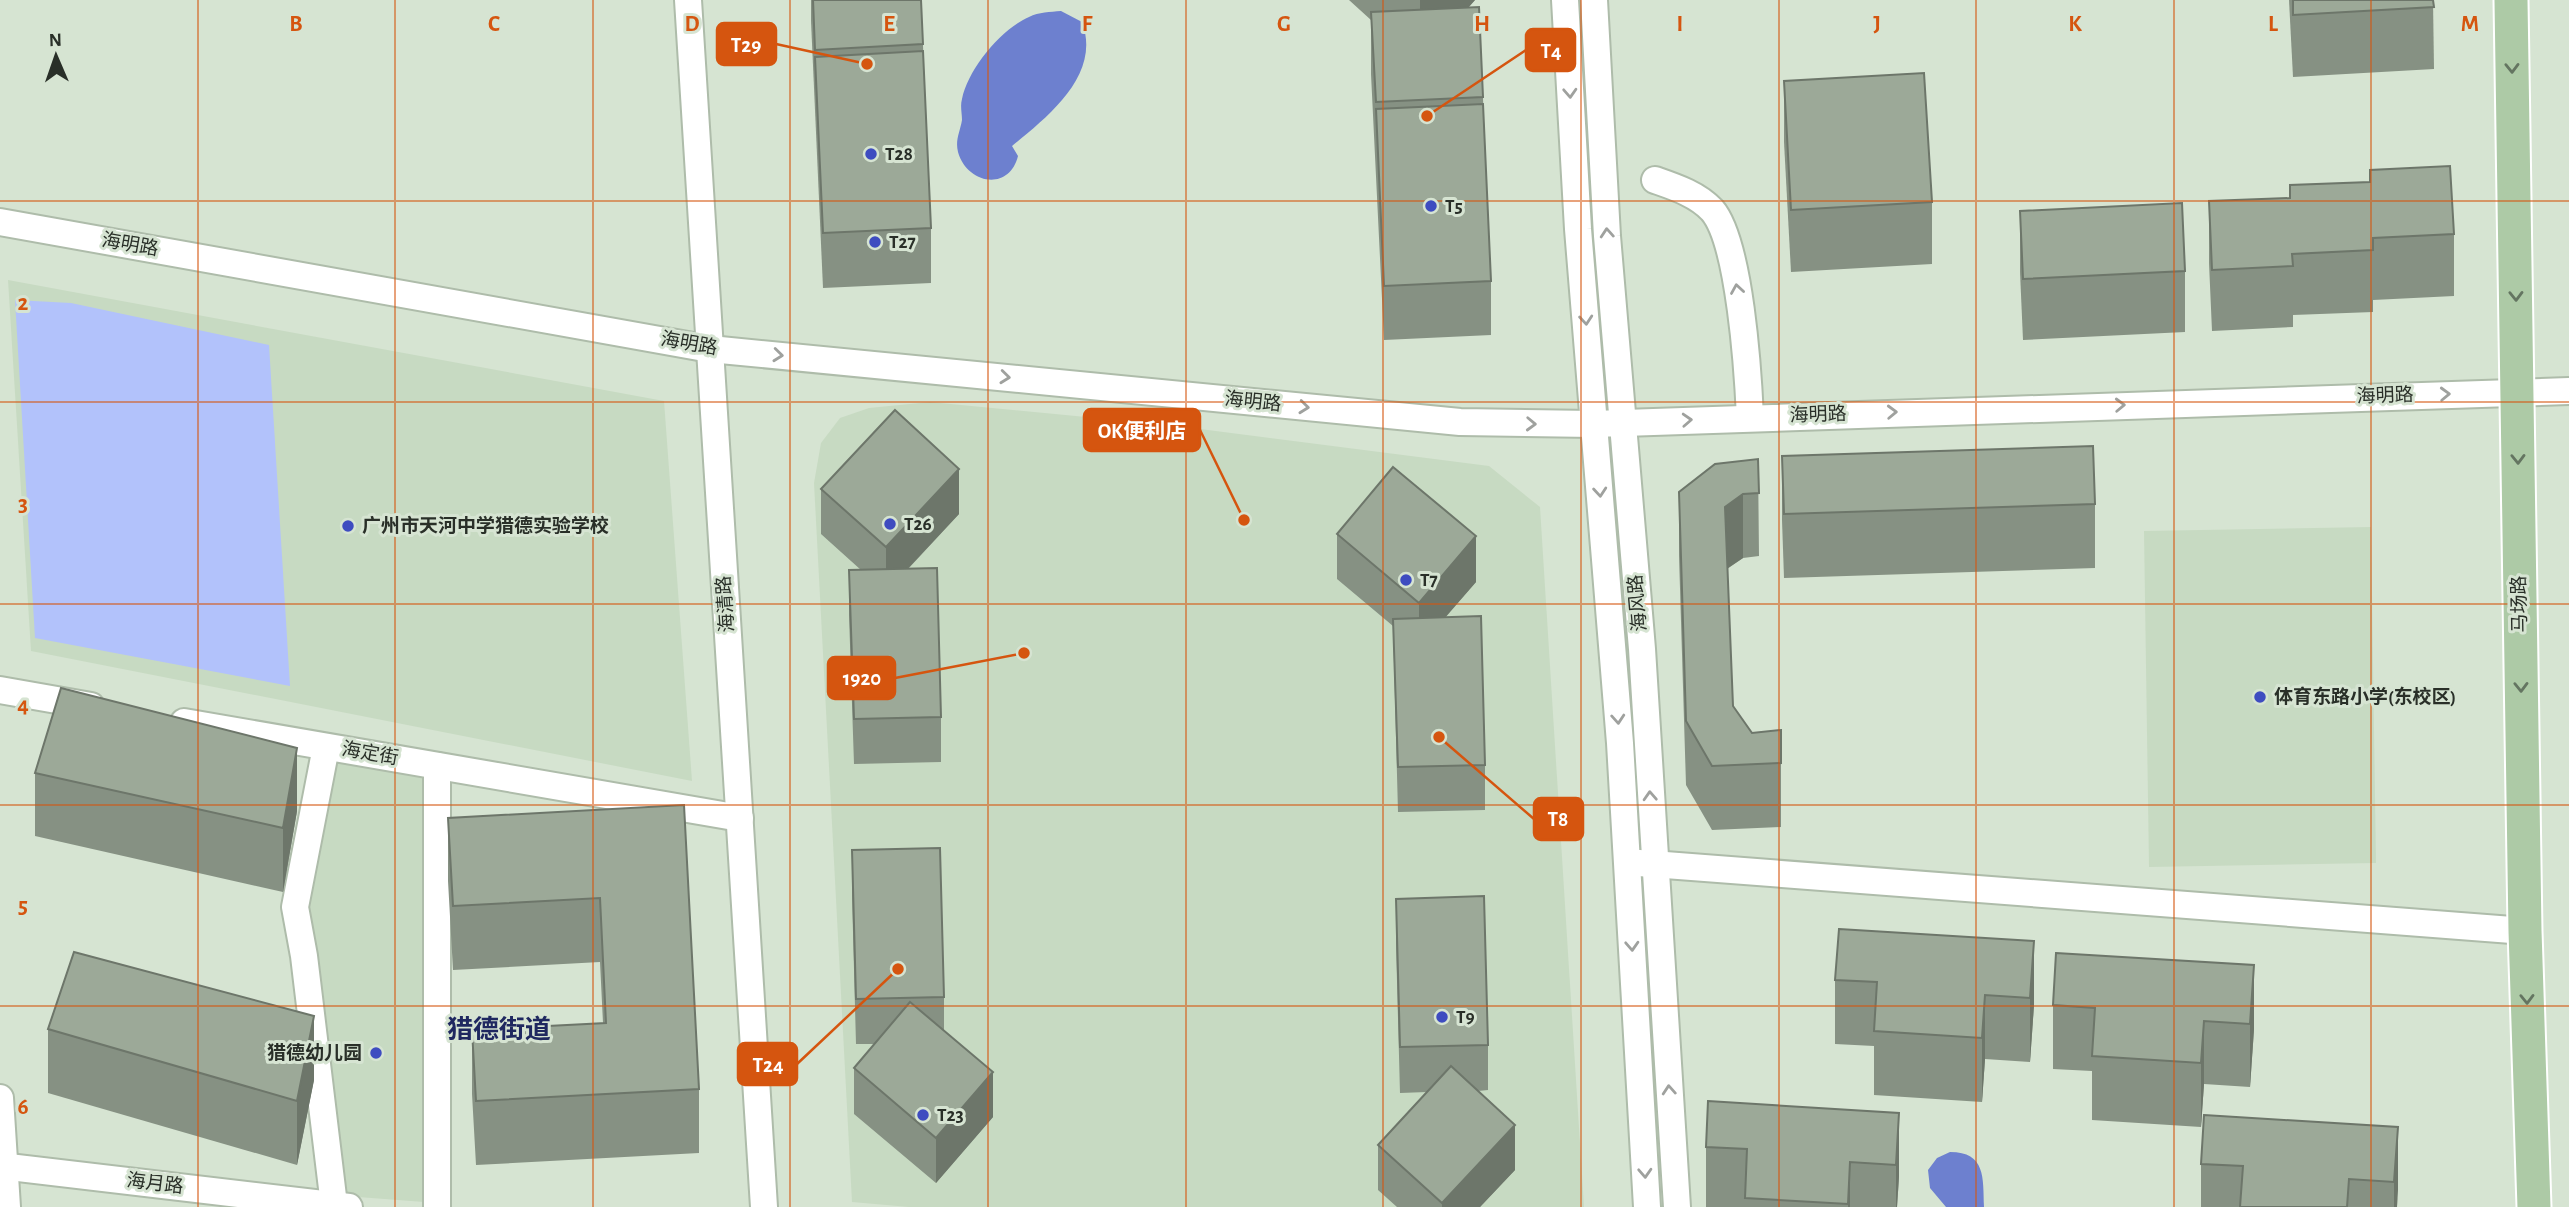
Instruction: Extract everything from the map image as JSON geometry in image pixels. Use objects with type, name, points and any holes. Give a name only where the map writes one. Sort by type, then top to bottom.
[{"type":"main road","name":"马场路","points":[[2511,0],[2525,931],[2534,1207]]},
{"type":"street","name":"海清路","points":[[688,0],[764,1207]]},
{"type":"street","name":"海风路","points":[[1565,0],[1578,229],[1627,862],[1647,1207]]},
{"type":"street","name":"海风路","points":[[1594,0],[1607,236],[1642,649],[1677,1207]]},
{"type":"street","points":[[1655,180],[1697,198],[1712,210],[1720,222],[1736,280],[1751,417]]},
{"type":"street","name":"海明路","points":[[0,222],[710,349],[1460,422],[1594,424],[2569,391]]},
{"type":"street","points":[[0,690],[109,709]]},
{"type":"street","name":"海定街","points":[[163,718],[740,818]]},
{"type":"street","points":[[326,747],[295,907],[343,1206]]},
{"type":"street","points":[[437,766],[437,1207]]},
{"type":"street","points":[[1627,862],[2525,931]]},
{"type":"street","points":[[0,1098],[2,1166],[7,1207]]},
{"type":"street","name":"海月路","points":[[2,1166],[343,1206]]},
{"type":"shaded area","points":[[1061,11],[1082,22],[1086,41],[1084,60],[1078,77],[1055,108],[1012,146],[1018,156],[1006,175],[988,180],[979,177],[963,163],[957,148],[965,87],[987,51],[1018,23],[1037,14]]},
{"type":"shaded area","name":"广州市天河中学猎德实验学校","points":[[8,280],[664,401],[692,781],[31,651]]},
{"type":"shaded area","points":[[15,300],[71,303],[269,345],[290,686],[35,638]]},
{"type":"shaded area","points":[[930,402],[1169,425],[1489,466],[1540,507],[1584,1207],[909,1207],[852,1202],[814,483],[821,443],[840,418],[869,408]]},
{"type":"shaded area","name":"体育东路小学(东校区)","points":[[2371,527],[2376,863],[2149,867],[2144,531]]},
{"type":"shaded area","name":"猎德幼儿园","points":[[332,761],[427,775],[424,1202],[345,1196],[309,909]]},
{"type":"shaded area","points":[[1950,1152],[1962,1153],[1976,1162],[1982,1177],[1984,1207],[1946,1207],[1930,1188],[1928,1170],[1937,1158]]},
{"type":"building","points":[[813,0],[921,0],[923,44],[815,50]]},
{"type":"building","points":[[2293,0],[2433,0],[2434,7],[2293,15]]},
{"type":"building","points":[[1479,7],[1483,97],[1376,102],[1371,12]]},
{"type":"building","points":[[923,51],[931,228],[823,233],[815,57]]},
{"type":"building","points":[[1924,73],[1932,202],[1791,210],[1784,81]]},
{"type":"building","points":[[1483,104],[1491,281],[1384,286],[1376,109]]},
{"type":"building","points":[[2450,166],[2454,234],[2373,238],[2373,250],[2292,254],[2293,266],[2212,270],[2209,201],[2290,198],[2290,185],[2370,182],[2370,170]]},
{"type":"building","points":[[2182,203],[2185,271],[2023,279],[2020,211]]},
{"type":"building","points":[[895,410],[959,469],[886,547],[821,489]]},
{"type":"building","points":[[2093,446],[2095,504],[1784,514],[1782,456]]},
{"type":"building","points":[[1758,459],[1759,493],[1743,494],[1725,507],[1733,706],[1752,733],[1781,730],[1781,763],[1712,766],[1686,721],[1679,492],[1715,464]]},
{"type":"building","points":[[1393,467],[1476,536],[1419,603],[1337,534]]},
{"type":"building","points":[[937,568],[941,717],[854,719],[849,570]]},
{"type":"building","points":[[1481,616],[1485,765],[1398,767],[1393,619]]},
{"type":"building","points":[[61,688],[297,748],[283,828],[35,773]]},
{"type":"building","points":[[684,805],[699,1089],[476,1101],[472,1030],[606,1023],[600,898],[453,906],[448,818]]},
{"type":"building","points":[[940,848],[944,997],[856,999],[852,850]]},
{"type":"building","name":"T9","points":[[1484,896],[1488,1045],[1400,1047],[1396,899]]},
{"type":"building","points":[[1839,929],[2034,941],[2030,998],[1985,995],[1982,1038],[1874,1031],[1877,982],[1835,980]]},
{"type":"building","points":[[74,952],[314,1016],[297,1101],[48,1029]]},
{"type":"building","points":[[2056,953],[2254,965],[2250,1024],[2204,1021],[2201,1063],[2092,1056],[2095,1008],[2053,1005]]},
{"type":"building","points":[[910,1002],[993,1072],[936,1138],[854,1068]]},
{"type":"building","points":[[1451,1066],[1515,1125],[1442,1203],[1378,1145]]},
{"type":"building","points":[[1708,1101],[1899,1113],[1896,1165],[1850,1162],[1848,1204],[1745,1198],[1747,1149],[1706,1147]]},
{"type":"building","points":[[2204,1115],[2398,1127],[2394,1182],[2349,1179],[2347,1207],[2240,1207],[2243,1166],[2201,1164]]},
{"type":"place","name":"T29","points":[[867,64]]},
{"type":"place","name":"T4","points":[[1427,116]]},
{"type":"place","name":"T28","points":[[871,154]]},
{"type":"place","name":"T5","points":[[1431,206]]},
{"type":"place","name":"T27","points":[[875,242]]},
{"type":"place","name":"OK便利店","points":[[1244,520]]},
{"type":"place","name":"T26","points":[[890,524]]},
{"type":"place","name":"广州市天河中学猎德实验学校","points":[[348,526]]},
{"type":"place","name":"T7","points":[[1406,580]]},
{"type":"place","name":"1920","points":[[1024,653]]},
{"type":"place","name":"体育东路小学(东校区)","points":[[2260,697]]},
{"type":"place","name":"T8","points":[[1439,737]]},
{"type":"place","name":"T24","points":[[898,969]]},
{"type":"place","name":"T9","points":[[1442,1017]]},
{"type":"place","name":"猎德幼儿园","points":[[376,1053]]},
{"type":"place","name":"T23","points":[[923,1115]]},
{"type":"district","name":"猎德街道","points":[[499,1030]]}]
